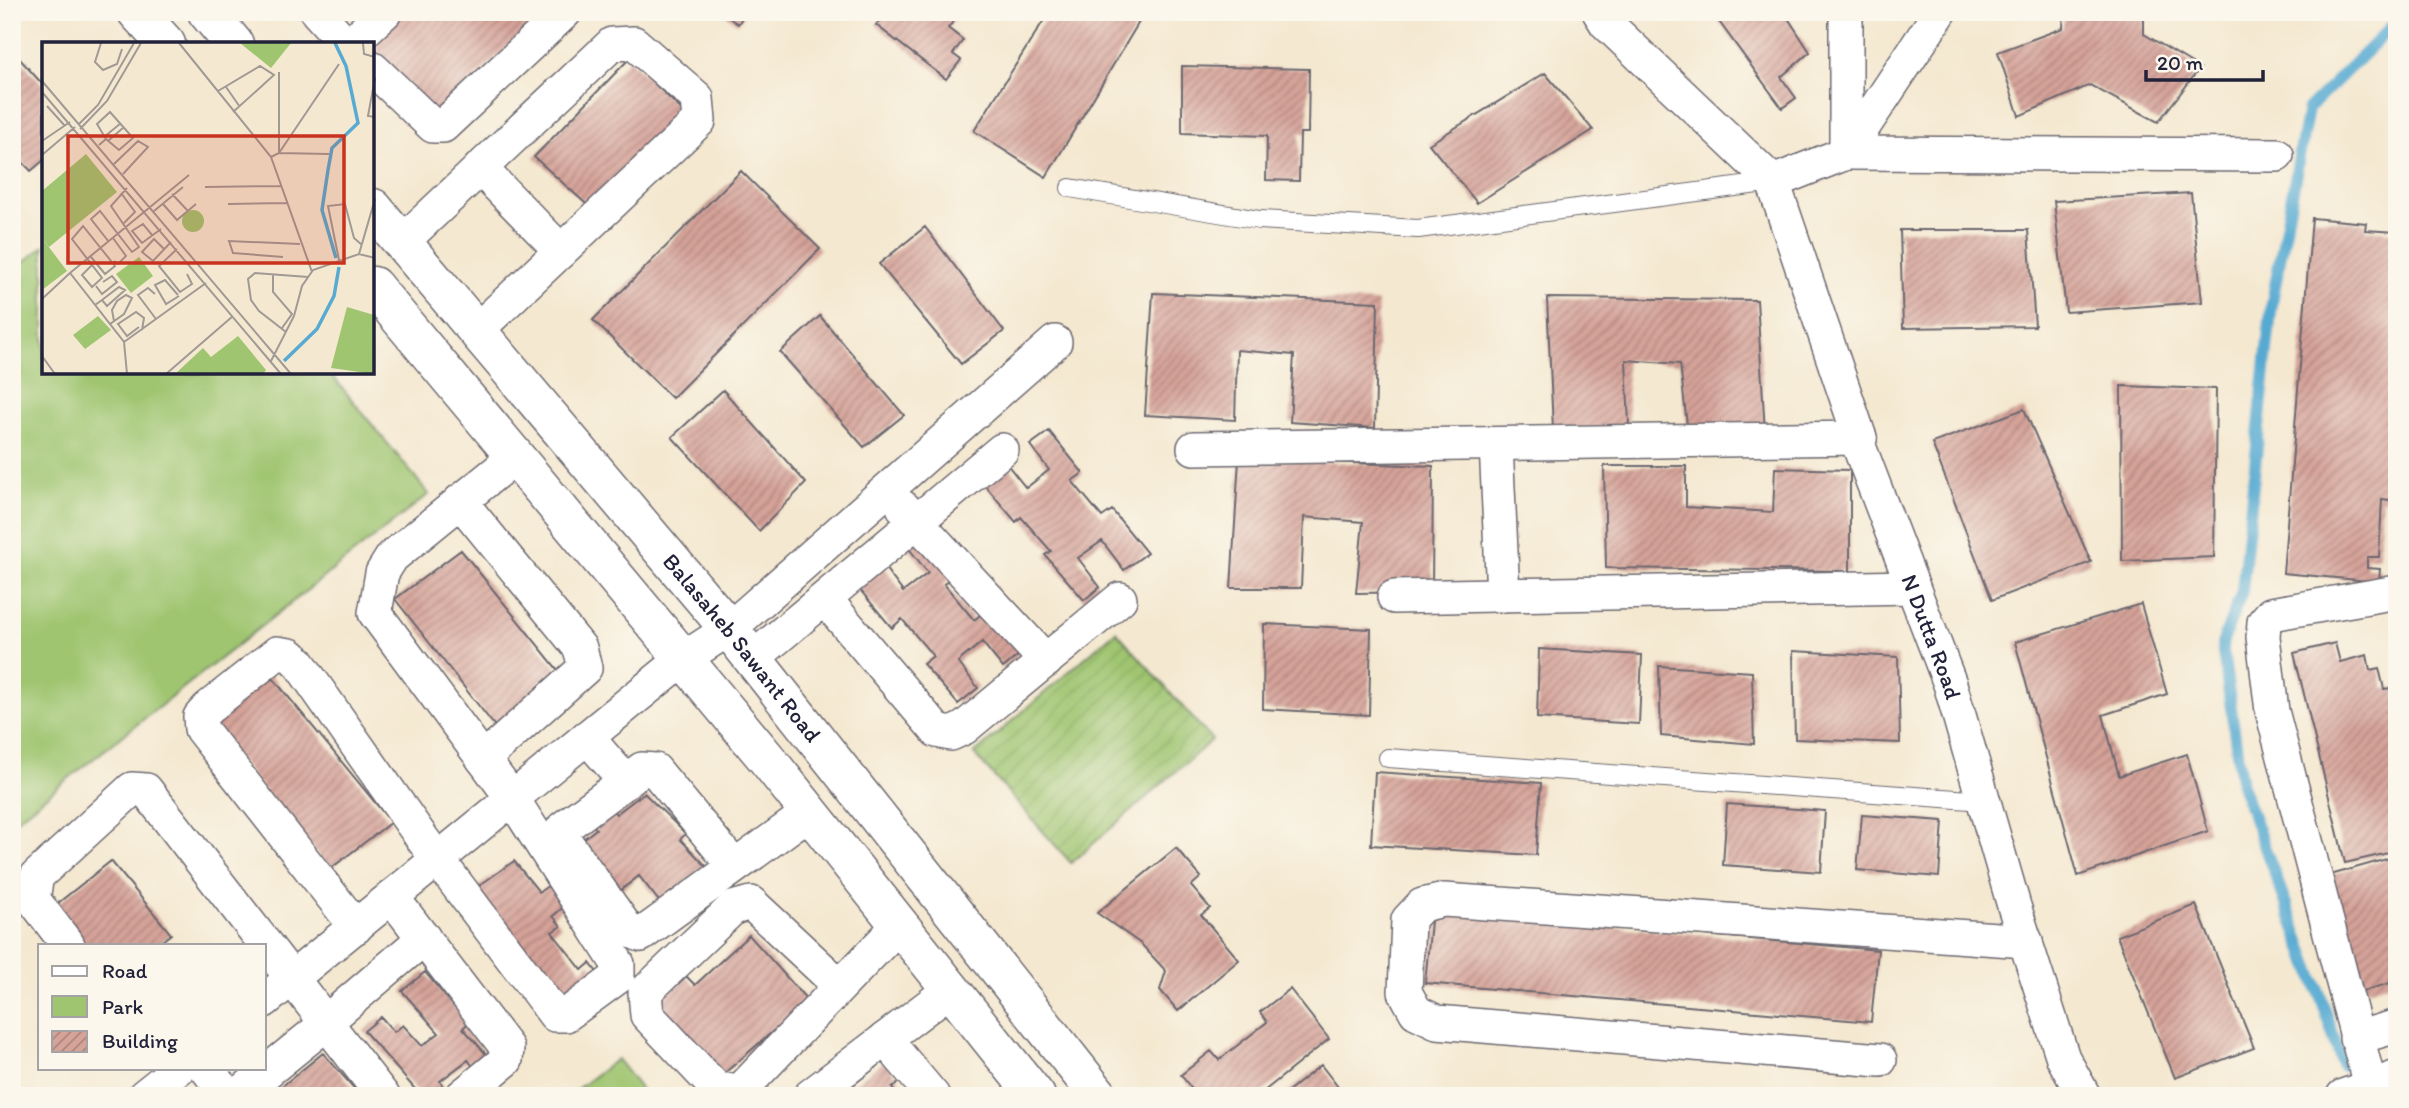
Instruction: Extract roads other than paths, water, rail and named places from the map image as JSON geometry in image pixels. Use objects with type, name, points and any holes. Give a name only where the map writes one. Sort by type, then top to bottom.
[{"type":"main road","points":[[137,12],[164,42]]},
{"type":"main road","points":[[207,12],[232,42]]},
{"type":"main road","name":"Balasaheb Sawant Road","points":[[374,209],[729,629],[1099,1096]]},
{"type":"main road","points":[[374,287],[810,812],[1036,1096]]},
{"type":"street","points":[[331,34],[385,12]]},
{"type":"street","points":[[374,70],[433,126],[443,126],[565,12]]},
{"type":"street","points":[[1599,12],[1606,23],[1773,182],[1846,153],[2277,155]]},
{"type":"street","points":[[1846,12],[1846,153]]},
{"type":"street","points":[[1846,153],[1940,12]]},
{"type":"street","points":[[402,242],[612,44],[634,43],[697,98],[699,121],[476,331]]},
{"type":"street","points":[[480,168],[561,251]]},
{"type":"street","name":"N Dutta Road","points":[[1773,182],[1860,438],[1857,441],[1950,684],[2025,941],[2063,1058],[2084,1096]]},
{"type":"street","points":[[266,999],[683,659],[729,629],[1055,342]]},
{"type":"street","points":[[1194,449],[1860,438]]},
{"type":"street","points":[[1496,444],[1503,595]]},
{"type":"street","points":[[752,659],[1002,450]]},
{"type":"street","points":[[356,927],[201,729],[200,717],[208,708],[277,653],[290,655],[299,663],[438,859],[555,1015],[566,1015],[618,977],[618,964],[512,798],[375,613],[382,573],[392,557],[515,457]]},
{"type":"street","points":[[887,490],[1046,661]]},
{"type":"street","points":[[460,501],[580,648],[585,668],[483,759]]},
{"type":"street","points":[[1394,597],[1913,587]]},
{"type":"street","points":[[2370,1086],[2272,711],[2264,622],[2271,614],[2278,612],[2397,592]]},
{"type":"street","points":[[825,598],[937,731],[951,734],[964,728],[1120,599]]},
{"type":"street","points":[[587,737],[626,782]]},
{"type":"street","points":[[734,866],[655,770],[647,767],[563,828],[560,834],[631,933],[645,934],[810,812]]},
{"type":"street","points":[[67,944],[33,899],[23,896],[37,876],[132,789],[146,790],[330,1020],[401,1096]]},
{"type":"street","points":[[392,897],[507,1048],[506,1060],[462,1096]]},
{"type":"street","points":[[1880,1060],[1437,1023],[1416,1012],[1405,992],[1408,920],[1422,905],[1444,900],[2025,941]]},
{"type":"street","points":[[840,986],[751,903],[733,908],[645,992],[647,1015],[718,1090],[741,1090],[900,925]]},
{"type":"street","points":[[237,1096],[424,938]]},
{"type":"street","points":[[810,1096],[951,989]]},
{"type":"street","points":[[330,1020],[383,1096]]},
{"type":"street","points":[[2356,1038],[2397,1026]]},
{"type":"street","points":[[885,1039],[933,1096]]},
{"type":"street","points":[[208,1070],[229,1096]]},
{"type":"lane","points":[[1070,188],[1260,220],[1418,229],[1773,182]]},
{"type":"lane","points":[[1388,758],[1984,801]]},
{"type":"waterway","points":[[2343,1066],[2321,997],[2242,787],[2222,644],[2242,591],[2272,302],[2308,109],[2397,21]]}]
